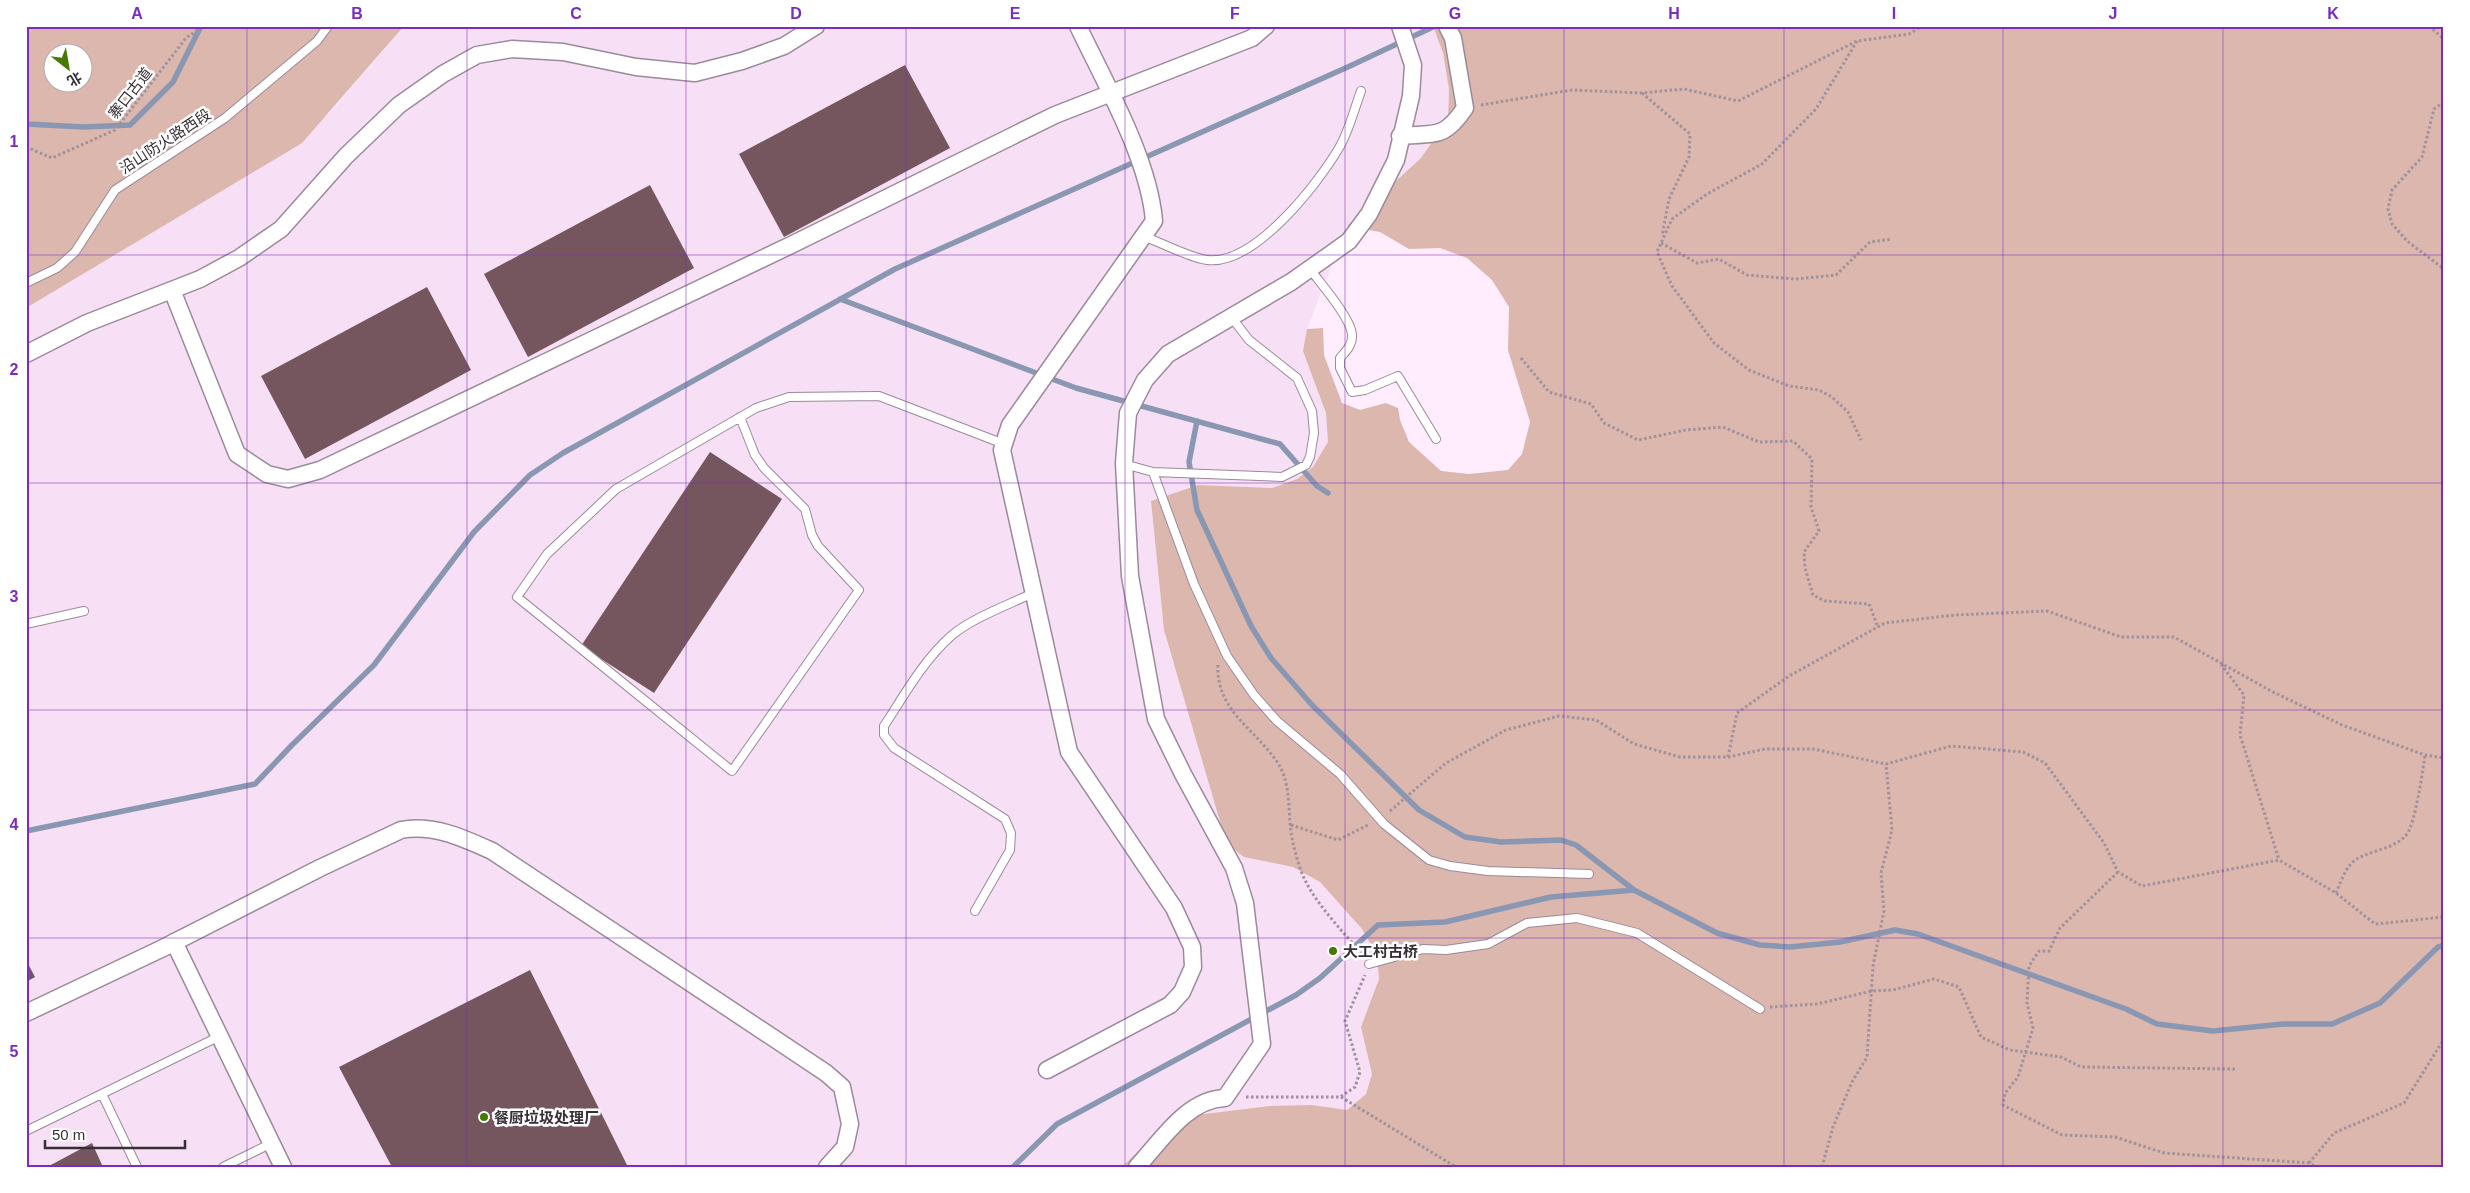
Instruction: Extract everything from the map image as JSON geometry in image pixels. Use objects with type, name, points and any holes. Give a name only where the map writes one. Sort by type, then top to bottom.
[{"type":"street","points":[[26,354],[87,323],[172,290],[239,258],[281,229],[346,156],[399,105],[443,74],[477,55],[512,49],[563,52],[636,67],[694,73],[742,61],[784,46],[816,26]]},
{"type":"street","points":[[1047,1070],[1170,1005],[1182,992],[1193,967],[1192,947],[1174,908],[1069,752],[1002,450],[1010,424],[1154,221],[1152,198],[1130,138],[1078,26]]},
{"type":"street","points":[[172,290],[237,454],[267,474],[288,479],[320,470],[780,250],[1055,115],[1252,38],[1266,26]]},
{"type":"street","points":[[1137,1167],[1187,1113],[1202,1103],[1225,1098],[1262,1044],[1258,1001],[1244,904],[1234,868],[1183,774],[1156,719],[1130,576],[1124,463],[1129,412],[1145,380],[1168,354],[1232,318],[1310,269],[1349,241],[1369,214],[1396,160],[1400,136],[1411,96],[1413,65],[1400,26]]},
{"type":"street","points":[[1400,136],[1446,131],[1454,125],[1465,108],[1450,32]]},
{"type":"street","points":[[26,1013],[401,830],[430,828],[458,836],[492,851],[810,1062],[842,1087],[850,1124],[845,1147],[828,1167]]},
{"type":"street","points":[[174,942],[283,1167]]},
{"type":"lane","name":"沿山防火路西段","points":[[26,283],[57,268],[75,252],[115,190],[225,118],[317,41],[328,26]]},
{"type":"lane","points":[[1143,236],[1207,260],[1229,259],[1271,233],[1316,181],[1340,147],[1361,91]]},
{"type":"lane","points":[[1310,269],[1346,320],[1352,334],[1351,345],[1340,358],[1340,363],[1344,379],[1352,392],[1365,390],[1398,376],[1436,439]]},
{"type":"lane","points":[[1124,463],[1153,472],[1282,476],[1306,465],[1310,457],[1314,434],[1312,411],[1307,396],[1297,378],[1249,340],[1232,318]]},
{"type":"lane","points":[[740,417],[755,455],[764,468],[805,509],[812,534],[818,546],[859,590],[732,771],[517,597],[548,554],[616,489],[740,417],[756,408],[789,398],[879,396],[1004,444]]},
{"type":"lane","points":[[1153,472],[1194,584],[1227,656],[1254,695],[1271,714],[1340,774],[1379,818],[1430,860],[1450,866],[1488,871],[1589,874]]},
{"type":"lane","points":[[975,911],[1010,850],[1011,833],[1005,819],[894,748],[884,735],[884,726],[925,662],[952,635],[985,616],[1033,593]]},
{"type":"lane","points":[[26,624],[84,611]]},
{"type":"lane","points":[[1369,964],[1423,949],[1446,950],[1488,944],[1527,923],[1577,918],[1636,933],[1760,1009]]},
{"type":"lane","points":[[26,1131],[220,1036]]},
{"type":"lane","points":[[102,1094],[137,1167]]},
{"type":"lane","points":[[223,1167],[272,1143]]},
{"type":"path","name":"寨口古道","points":[[26,147],[52,158],[115,130],[186,38],[200,28],[210,26]]},
{"type":"path","points":[[1465,108],[1572,90],[1641,93],[1684,89],[1738,101],[1857,42],[1909,34],[1922,26]]},
{"type":"path","points":[[2429,26],[2444,39]]},
{"type":"path","points":[[1857,42],[1816,109],[1762,164],[1707,194],[1672,219],[1657,252],[1672,286],[1714,343],[1749,370],[1789,386],[1819,390],[1832,397],[1848,412],[1861,440]]},
{"type":"path","points":[[1641,93],[1690,134],[1689,157],[1669,199],[1661,242]]},
{"type":"path","points":[[2444,102],[2434,108],[2422,157],[2392,190],[2388,209],[2392,224],[2407,241],[2444,269]]},
{"type":"path","points":[[1661,242],[1697,264],[1719,259],[1747,275],[1796,279],[1836,274],[1870,242],[1892,239]]},
{"type":"path","points":[[1521,358],[1549,392],[1591,404],[1604,423],[1638,440],[1686,430],[1723,427],[1759,442],[1793,440],[1812,459],[1811,507],[1819,531],[1804,552],[1805,568],[1813,595],[1825,601],[1869,604],[1878,627]]},
{"type":"path","points":[[1728,757],[1737,713],[1790,676],[1885,623],[1955,615],[2047,611],[2120,637],[2174,637],[2274,692],[2342,725],[2425,755],[2444,758]]},
{"type":"path","points":[[1222,642],[1218,674],[1221,693],[1234,714],[1275,758],[1284,773],[1288,789],[1293,842],[1306,882],[1369,964],[1345,1021],[1360,1072],[1355,1087],[1340,1097]]},
{"type":"path","points":[[2220,662],[2244,695],[2240,735],[2279,860]]},
{"type":"path","points":[[1291,825],[1338,840],[1360,830],[1379,818],[1446,763],[1506,730],[1559,716],[1596,720],[1634,744],[1680,757],[1728,757],[1765,749],[1813,749],[1886,764],[1951,746],[2023,752],[2045,763],[2104,843],[2118,872],[2142,886],[2279,860],[2336,893],[2375,924],[2444,917]]},
{"type":"path","points":[[2336,893],[2350,864],[2360,858],[2386,850],[2407,834],[2421,784],[2425,755]]},
{"type":"path","points":[[1822,1167],[1833,1127],[1852,1082],[1867,1057],[1876,944],[1884,912],[1881,873],[1892,830],[1886,764]]},
{"type":"path","points":[[2118,872],[2060,928],[2049,951],[2039,951],[2029,966],[2027,1003],[2033,1028],[2018,1077],[2004,1093],[2003,1105],[2062,1135],[2115,1137],[2164,1153],[2309,1163],[2316,1167]]},
{"type":"path","points":[[1760,1009],[1817,1004],[1872,990],[1893,990],[1934,979],[1959,987],[1981,1037],[2010,1050],[2061,1057],[2081,1066],[2235,1069]]},
{"type":"path","points":[[2309,1163],[2334,1133],[2404,1103],[2444,1039]]},
{"type":"path","points":[[1225,1098],[1340,1097],[1456,1167]]},
{"type":"shaded area","points":[[26,26],[404,26],[302,143],[26,308]]},
{"type":"shaded area","points":[[404,26],[1433,26],[1443,53],[1449,89],[1448,119],[1421,158],[1347,226],[1307,329],[1316,383],[1326,413],[1328,443],[1313,467],[1297,479],[1272,488],[1198,485],[1151,501],[1164,630],[1171,656],[1244,857],[1293,867],[1320,882],[1362,929],[1377,955],[1379,979],[1361,1027],[1372,1074],[1366,1094],[1347,1110],[1312,1105],[1172,1118],[1122,1167],[26,1167],[26,308],[115,254],[330,113]]},
{"type":"shaded area","points":[[1433,26],[2444,26],[2444,1167],[1122,1167],[1172,1118],[1270,1106],[1312,1105],[1347,1110],[1366,1094],[1372,1074],[1361,1027],[1379,979],[1377,955],[1362,929],[1320,882],[1293,867],[1244,857],[1231,847],[1221,825],[1164,630],[1151,501],[1198,485],[1272,488],[1297,479],[1313,467],[1328,442],[1326,413],[1303,351],[1307,329],[1323,328],[1324,355],[1342,403],[1360,410],[1386,403],[1398,408],[1400,420],[1409,442],[1441,471],[1469,474],[1508,470],[1522,454],[1530,422],[1508,350],[1509,307],[1492,280],[1467,258],[1440,248],[1409,249],[1380,232],[1347,226],[1421,158],[1448,119],[1449,89],[1443,53]]},
{"type":"building","points":[[905,65],[950,148],[784,237],[739,154]]},
{"type":"building","points":[[650,185],[694,268],[528,357],[484,274]]},
{"type":"building","points":[[427,287],[471,370],[305,459],[261,376]]},
{"type":"building","points":[[710,452],[782,499],[654,693],[581,646]]},
{"type":"building","points":[[26,960],[35,977],[26,982]]},
{"type":"building","name":"餐厨垃圾处理厂","points":[[530,970],[628,1167],[392,1167],[339,1067]]},
{"type":"building","points":[[92,1143],[103,1167],[47,1167]]},
{"type":"waterway","points":[[26,124],[84,127],[130,125],[173,82],[201,26]]},
{"type":"waterway","points":[[26,831],[255,784],[374,665],[474,532],[530,475],[563,453],[895,269],[1350,66],[1435,26]]},
{"type":"waterway","points":[[840,299],[1076,388],[1280,444],[1317,486],[1328,493]]},
{"type":"waterway","points":[[1197,421],[1189,462],[1197,510],[1251,626],[1271,658],[1312,705],[1419,810],[1465,837],[1501,842],[1561,840],[1576,845],[1634,890]]},
{"type":"waterway","points":[[1013,1167],[1057,1124],[1296,995],[1320,978],[1378,925],[1445,922],[1551,897],[1634,890],[1717,933],[1760,945],[1790,947],[1840,942],[1895,930],[1918,934],[2126,1009],[2157,1024],[2213,1031],[2283,1024],[2332,1024],[2380,1003],[2438,947],[2444,945]]},
{"type":"place","name":"大工村古桥","points":[[1333,951]]},
{"type":"place","name":"餐厨垃圾处理厂","points":[[484,1117]]}]
